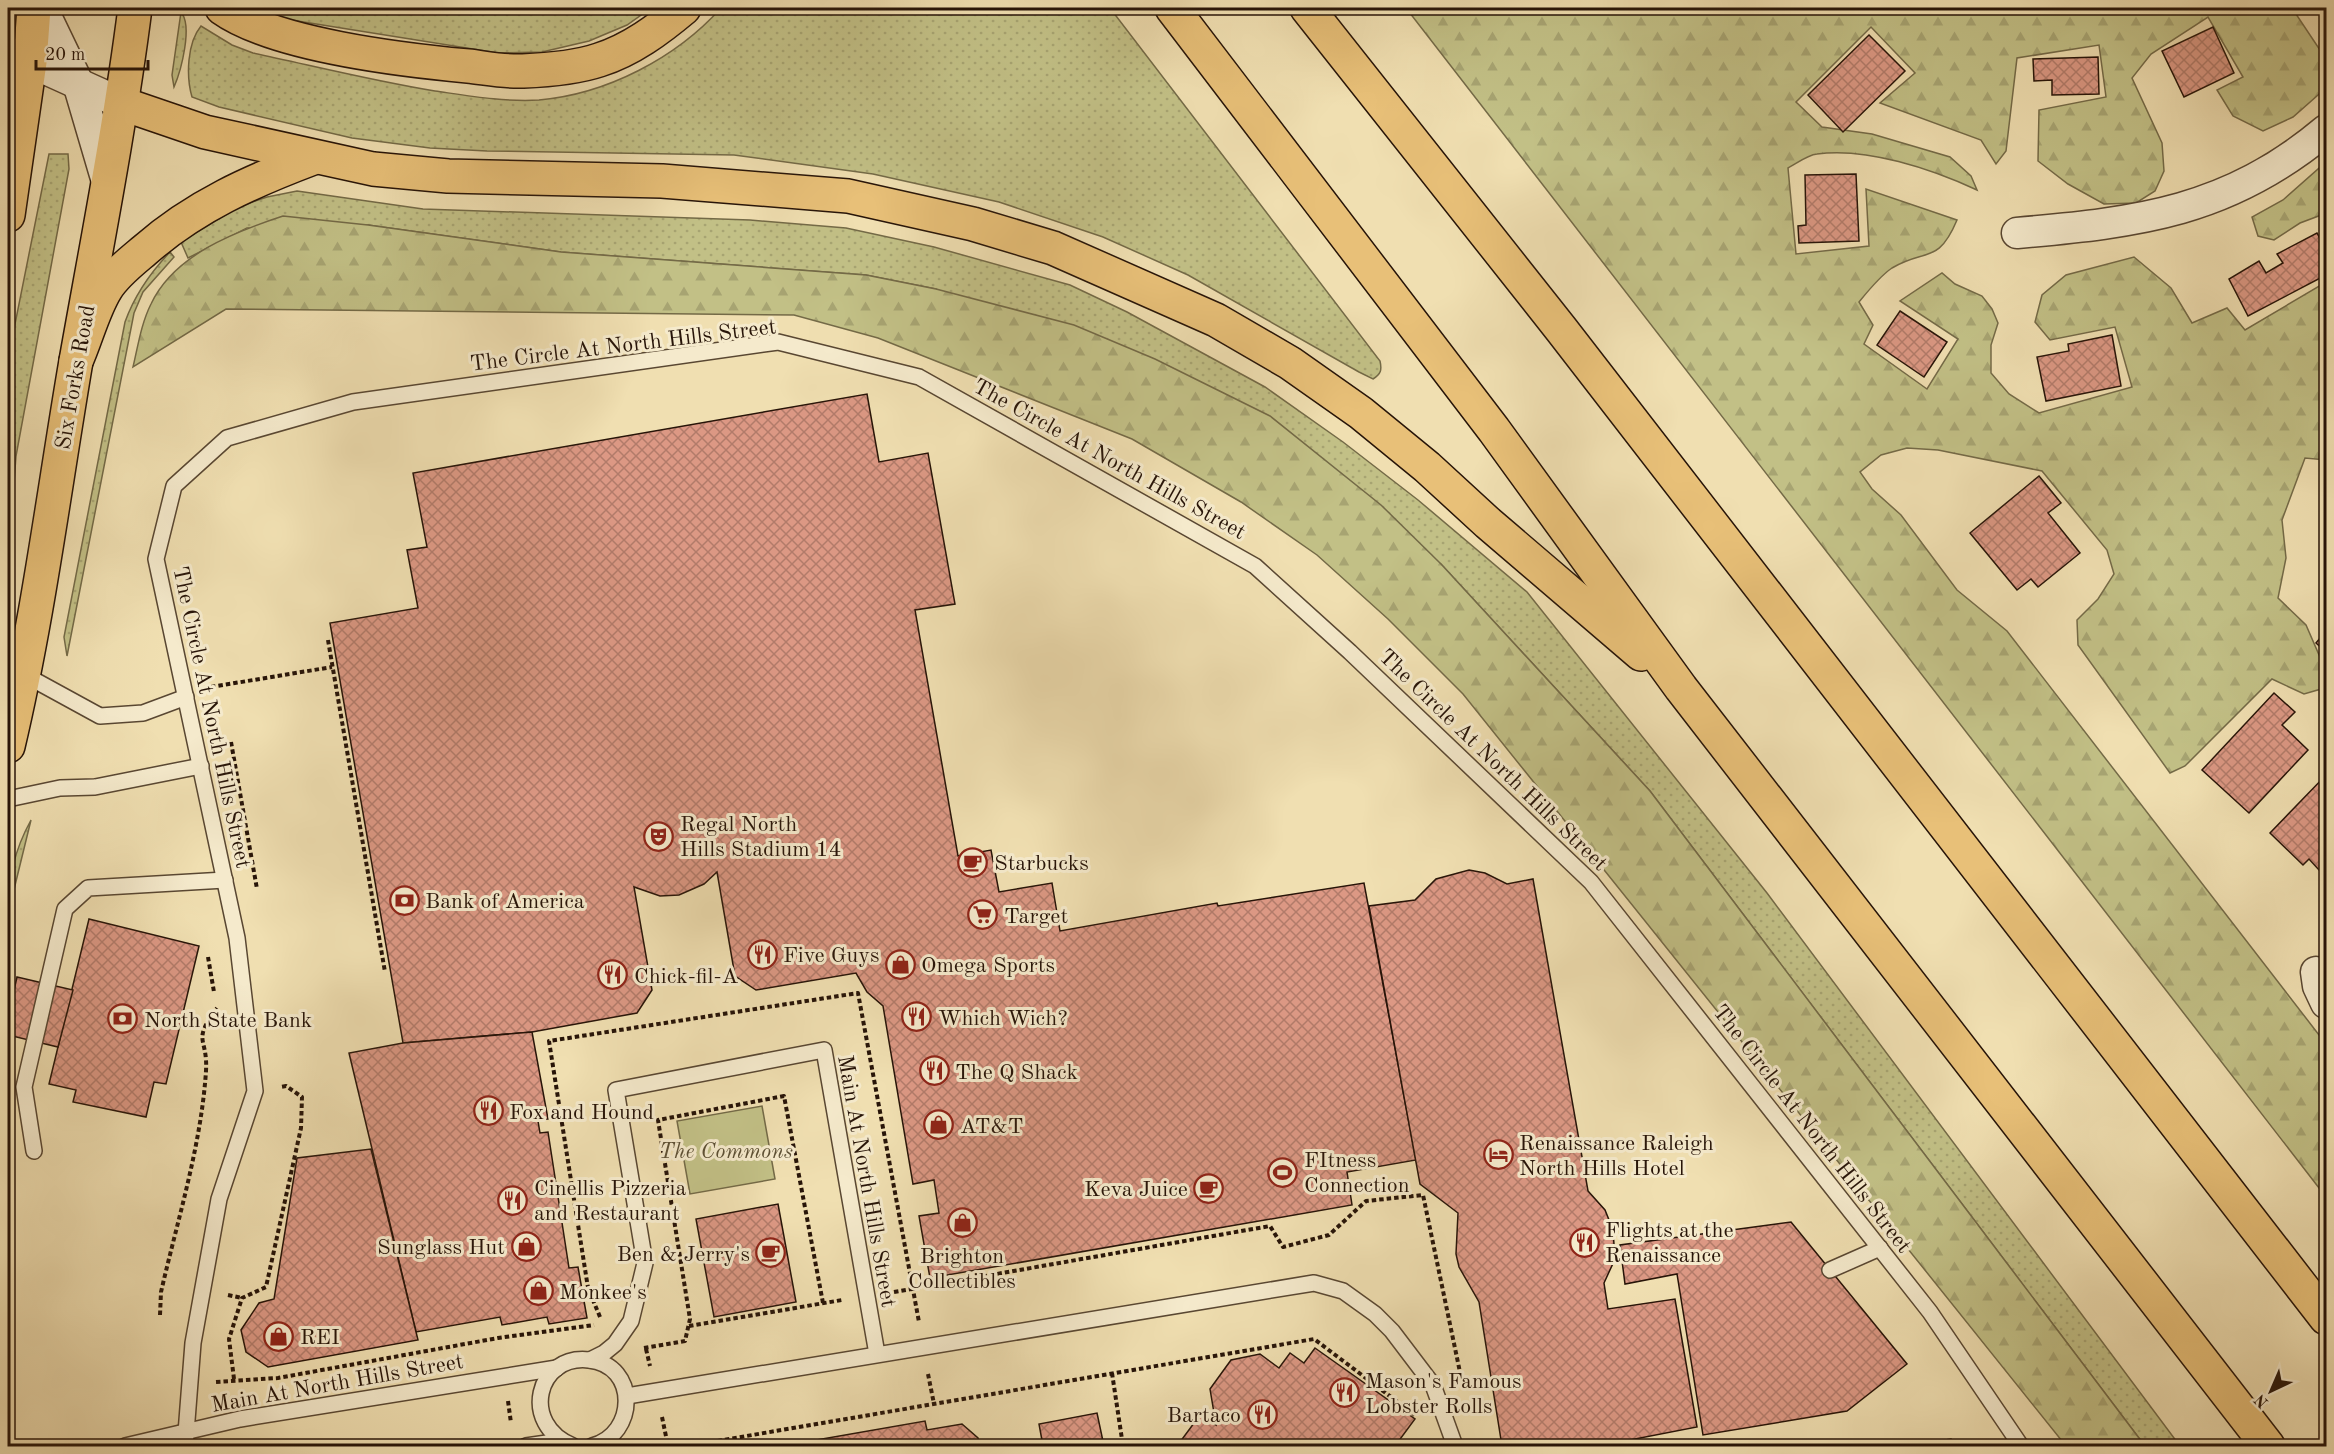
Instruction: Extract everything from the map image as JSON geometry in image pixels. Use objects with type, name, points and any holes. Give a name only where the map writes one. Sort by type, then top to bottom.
[{"type":"main road","points":[[8,215],[19,57],[34,8]]},
{"type":"main road","name":"Six Forks Road","points":[[8,746],[24,675],[76,362],[123,104],[135,8]]},
{"type":"main road","points":[[222,8],[255,26],[322,44],[440,63],[521,71],[568,67],[600,60],[631,46],[684,8]]},
{"type":"main road","points":[[1172,8],[1494,430],[1682,688],[2268,1446]]},
{"type":"main road","points":[[1307,8],[1568,338],[2326,1318]]},
{"type":"main road","points":[[123,104],[177,124],[313,158],[373,169],[448,176],[662,181],[848,196],[974,224],[1053,248],[1216,320],[1299,369],[1361,413],[1427,467],[1488,523],[1682,688]]},
{"type":"main road","points":[[76,362],[106,289],[132,261],[165,232],[201,208],[248,183],[313,158]]},
{"type":"street","points":[[42,8],[78,83],[108,185]]},
{"type":"street","points":[[19,57],[123,104]]},
{"type":"street","points":[[2017,233],[2135,220],[2208,201],[2266,175],[2326,130]]},
{"type":"street","points":[[2316,972],[2318,986],[2326,1003]]},
{"type":"lane","name":"The Circle At North Hills Street","points":[[186,1439],[193,1343],[219,1198],[255,1091],[239,953],[156,559],[174,486],[227,438],[353,402],[778,342],[919,378],[1255,566],[1350,652],[1591,882],[1930,1312],[2021,1446]]},
{"type":"lane","points":[[24,675],[100,716],[143,713],[186,697]]},
{"type":"lane","points":[[8,799],[60,788],[95,787],[201,766]]},
{"type":"lane","points":[[34,1151],[24,1087],[65,909],[88,888],[225,880]]},
{"type":"lane","name":"Main At North Hills Street","points":[[125,1446],[186,1439],[240,1419],[557,1368],[567,1362],[590,1360],[604,1353],[615,1344],[631,1320],[645,1263],[616,1090],[824,1050],[877,1354]]},
{"type":"lane","points":[[1830,1270],[1880,1248]]},
{"type":"lane","points":[[627,1396],[1314,1283],[1343,1291],[1375,1314],[1392,1331],[1433,1385],[1455,1446]]},
{"type":"lane","points":[[590,1360],[603,1364],[615,1372],[627,1396],[627,1411],[622,1425],[614,1436],[592,1446]]},
{"type":"lane","points":[[557,1368],[547,1378],[541,1391],[540,1405],[549,1432],[567,1444]]},
{"type":"lane","points":[[526,1446],[567,1444]]},
{"type":"path","points":[[328,640],[385,972]]},
{"type":"path","points":[[207,688],[332,667]]},
{"type":"path","points":[[231,742],[258,892]]},
{"type":"path","points":[[160,1315],[161,1292],[198,1139],[204,1102],[206,1064],[200,1035],[208,1018],[217,1009],[208,957]]},
{"type":"path","points":[[255,1091],[286,1086],[302,1097],[302,1128],[266,1287],[242,1298],[229,1339],[234,1379],[278,1378],[498,1338],[603,1324],[588,1288],[549,1041],[858,993],[914,1289]]},
{"type":"path","points":[[646,1349],[686,1341],[690,1319],[658,1120],[784,1096],[823,1303],[689,1326]]},
{"type":"path","points":[[688,1446],[1314,1339],[1421,1420]]},
{"type":"path","points":[[1112,1373],[1123,1446]]},
{"type":"green space","points":[[249,8],[651,8],[627,25],[589,41],[542,52],[498,53],[266,16]]},
{"type":"green space","points":[[721,8],[1110,8],[1380,361],[1379,373],[1373,379],[1359,372],[1188,275],[1103,237],[999,202],[873,174],[734,155],[487,151],[430,148],[352,138],[219,107],[192,97],[190,89],[190,50],[201,26],[232,45],[253,53],[389,83],[474,97],[539,100],[590,90],[639,70],[662,58],[683,43]]},
{"type":"green space","points":[[1406,8],[2292,8],[2326,59],[2326,88],[2293,117],[2263,131],[2233,116],[2217,90],[2243,77],[2208,17],[2151,54],[2132,78],[2162,143],[2164,171],[2155,191],[2136,203],[2104,204],[2068,184],[2038,161],[2039,110],[2106,97],[2099,45],[2017,58],[2006,151],[1996,164],[1981,140],[1880,103],[1915,73],[1871,27],[1796,102],[1822,127],[1872,134],[1950,157],[1971,176],[1977,190],[1920,168],[1856,154],[1813,155],[1788,168],[1796,254],[1869,246],[1866,189],[1957,220],[1944,244],[1937,250],[1892,268],[1859,302],[1873,325],[1864,344],[1927,389],[1958,339],[1900,301],[1942,273],[1955,284],[1982,296],[1992,309],[1998,323],[1991,345],[1991,373],[2009,394],[2039,413],[2132,387],[2115,327],[2050,340],[2035,322],[2042,295],[2066,275],[2134,257],[2171,288],[2192,323],[2227,308],[2245,330],[2326,282],[2326,460],[2305,458],[2282,520],[2286,558],[2278,598],[2306,625],[2326,671],[2326,682],[2321,689],[2304,694],[2272,679],[2185,766],[2170,773],[2078,645],[2077,620],[2098,599],[2114,574],[2107,550],[2042,471],[1938,450],[1907,448],[1881,455],[1860,472],[1872,489],[1901,515],[1957,590],[2007,631],[2326,1044],[2326,1197]]},
{"type":"green space","points":[[181,12],[186,27],[186,38],[174,87],[172,75]]},
{"type":"green space","points":[[49,154],[68,154],[69,169],[16,456],[8,561],[8,359]]},
{"type":"green space","points":[[2326,162],[2326,217],[2324,214],[2300,223],[2274,240],[2258,236],[2252,217],[2283,200]]},
{"type":"green space","points":[[297,191],[423,209],[750,220],[846,228],[934,247],[1070,285],[1127,312],[1265,387],[1343,442],[1418,500],[1527,592],[1767,893],[2180,1446],[2145,1446],[1650,791],[1441,564],[936,289],[866,275],[561,252],[368,225],[247,228],[188,258],[181,242],[238,207],[267,197]]},
{"type":"green space","points":[[283,216],[368,225],[561,252],[866,275],[936,289],[1074,325],[1155,359],[1270,416],[1381,505],[1441,564],[1650,791],[2145,1446],[2066,1446],[1463,694],[1388,619],[1317,555],[1241,502],[1132,439],[878,338],[794,315],[226,309],[133,367],[140,335],[151,304],[161,287],[174,272],[190,259],[226,238]]},
{"type":"green space","points":[[170,252],[174,257],[143,292],[134,313],[67,656],[64,637],[125,322],[144,284]]},
{"type":"green space","points":[[31,820],[8,914],[13,866]]},
{"type":"green space","name":"The Commons","points":[[762,1106],[775,1179],[690,1194],[677,1121]]},
{"type":"building","points":[[2213,27],[2234,73],[2184,97],[2162,51]]},
{"type":"building","points":[[1869,35],[1905,71],[1843,132],[1808,95]]},
{"type":"building","points":[[2098,57],[2099,94],[2052,95],[2052,80],[2034,81],[2033,59]]},
{"type":"building","points":[[1856,174],[1859,241],[1799,243],[1798,226],[1806,225],[1805,175]]},
{"type":"building","points":[[2317,233],[2326,250],[2326,275],[2248,316],[2229,279],[2259,261],[2266,273],[2283,263],[2277,254]]},
{"type":"building","points":[[1900,311],[1947,342],[1924,377],[1877,345]]},
{"type":"building","points":[[2112,335],[2121,386],[2046,401],[2037,357],[2069,351],[2068,344]]},
{"type":"building","points":[[867,394],[879,462],[928,453],[955,604],[915,610],[958,856],[991,850],[999,892],[1052,883],[1060,931],[1217,903],[1218,906],[1364,883],[1416,1160],[1347,1172],[1352,1205],[930,1278],[919,1216],[939,1213],[934,1180],[913,1184],[883,1006],[867,992],[856,973],[756,990],[735,976],[717,872],[704,884],[679,895],[660,896],[634,887],[652,990],[637,1013],[532,1032],[403,1043],[330,623],[418,608],[407,550],[427,547],[413,473]]},
{"type":"building","points":[[2039,476],[2061,503],[2048,513],[2080,553],[2038,587],[2031,579],[2017,590],[1970,533]]},
{"type":"building","points":[[2326,631],[2326,652],[2316,643]]},
{"type":"building","points":[[2274,693],[2295,712],[2282,725],[2308,750],[2249,813],[2202,770]]},
{"type":"building","points":[[2326,775],[2326,867],[2324,865],[2319,870],[2309,859],[2303,865],[2270,833]]},
{"type":"building","name":"Renaissance Raleigh North Hills Hotel","points":[[1469,870],[1485,873],[1507,884],[1533,879],[1588,1191],[1605,1210],[1613,1230],[1615,1259],[1604,1283],[1608,1309],[1675,1299],[1697,1427],[1599,1446],[1502,1446],[1479,1302],[1459,1267],[1456,1254],[1458,1213],[1420,1184],[1369,906],[1415,900],[1436,879]]},
{"type":"building","name":"North State Bank","points":[[89,919],[199,946],[166,1084],[154,1082],[146,1117],[73,1102],[76,1090],[49,1084]]},
{"type":"building","points":[[17,977],[73,990],[58,1047],[8,1035],[8,1017]]},
{"type":"building","points":[[532,1032],[548,1119],[538,1121],[540,1133],[548,1132],[569,1268],[578,1267],[587,1318],[549,1324],[547,1317],[502,1325],[500,1317],[416,1332],[349,1053],[403,1043]]},
{"type":"building","points":[[371,1149],[418,1340],[268,1367],[246,1352],[241,1330],[259,1303],[274,1299],[297,1158]]},
{"type":"building","points":[[778,1204],[796,1302],[714,1317],[696,1219]]},
{"type":"building","points":[[1791,1222],[1907,1364],[1847,1411],[1703,1435],[1677,1274],[1625,1284],[1620,1245]]},
{"type":"building","points":[[1315,1348],[1415,1419],[1395,1446],[1177,1446],[1200,1415],[1216,1425],[1210,1389],[1231,1360],[1260,1354],[1279,1368],[1290,1353],[1304,1363]]},
{"type":"building","points":[[1097,1413],[1104,1446],[1043,1446],[1039,1424]]},
{"type":"building","points":[[925,1421],[927,1430],[962,1424],[978,1438],[980,1446],[782,1446]]},
{"type":"building","points":[[1951,1439],[1958,1446],[1905,1446]]},
{"type":"building","points":[[773,1442],[774,1446],[747,1446]]},
{"type":"building","points":[[741,1443],[742,1446],[721,1446]]},
{"type":"place","name":"Regal North Hills Stadium 14","points":[[659,836]]},
{"type":"place","name":"Starbucks","points":[[973,862]]},
{"type":"place","name":"Bank of America","points":[[404,900]]},
{"type":"place","name":"Target","points":[[983,915]]},
{"type":"place","name":"Five Guys","points":[[762,954]]},
{"type":"place","name":"Omega Sports","points":[[900,964]]},
{"type":"place","name":"Chick-fil-A","points":[[613,975]]},
{"type":"place","name":"Which Wich?","points":[[917,1017]]},
{"type":"place","name":"North State Bank","points":[[123,1019]]},
{"type":"place","name":"The Q Shack","points":[[934,1071]]},
{"type":"place","name":"Fox and Hound","points":[[488,1111]]},
{"type":"place","name":"AT&T","points":[[939,1125]]},
{"type":"place","name":"Renaissance Raleigh North Hills Hotel","points":[[1498,1155]]},
{"type":"place","name":"FItness Connection","points":[[1283,1172]]},
{"type":"place","name":"Keva Juice","points":[[1209,1188]]},
{"type":"place","name":"Cinellis Pizzeria and Restaurant","points":[[513,1200]]},
{"type":"place","name":"Brighton Collectibles","points":[[962,1223]]},
{"type":"place","name":"Flights at the Renaissance","points":[[1584,1242]]},
{"type":"place","name":"Sunglass Hut","points":[[526,1246]]},
{"type":"place","name":"Ben & Jerry's","points":[[771,1253]]},
{"type":"place","name":"Monkee's","points":[[538,1291]]},
{"type":"place","name":"REI","points":[[279,1336]]},
{"type":"place","name":"Mason's Famous Lobster Rolls","points":[[1344,1393]]},
{"type":"place","name":"Bartaco","points":[[1262,1414]]}]
